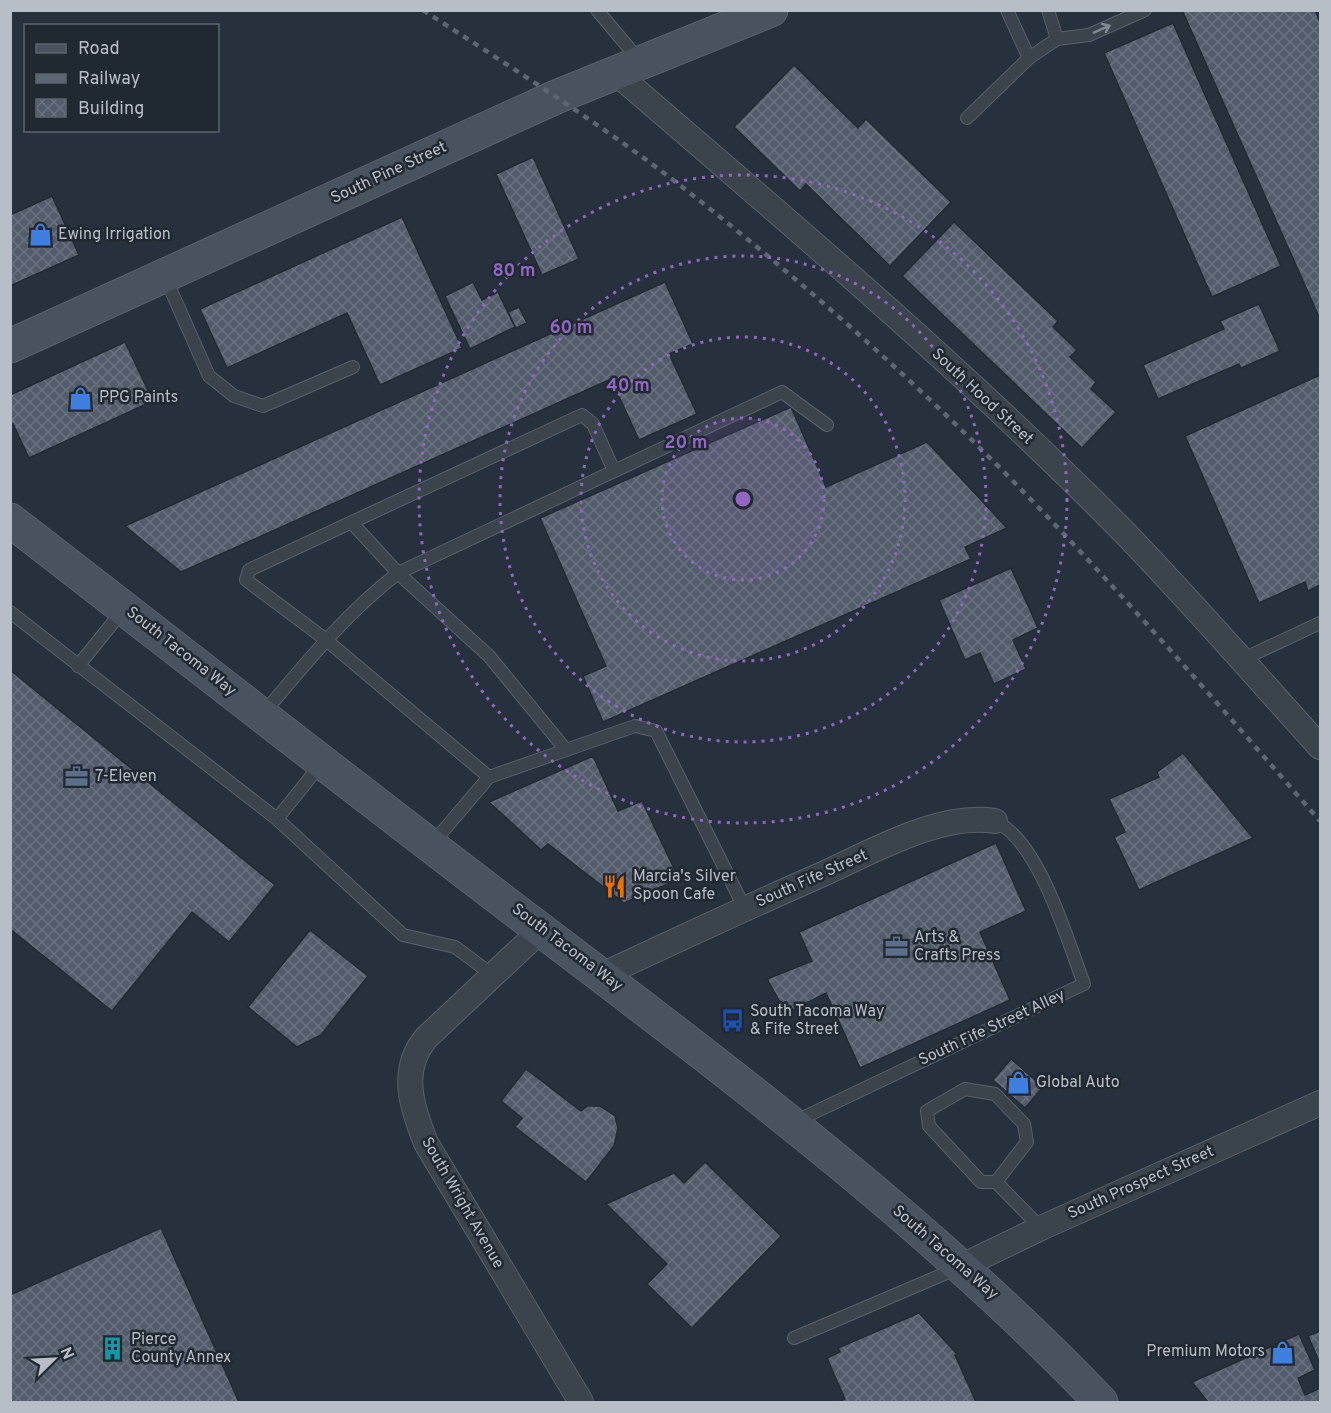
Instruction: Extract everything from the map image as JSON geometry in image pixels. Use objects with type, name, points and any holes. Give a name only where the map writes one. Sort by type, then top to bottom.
[{"type":"main road","name":"South Pine Street","points":[[10,346],[556,97],[630,69],[697,38],[771,10]]},
{"type":"main road","name":"South Tacoma Way","points":[[10,520],[321,763],[432,845],[793,1122],[962,1266],[1041,1340],[1101,1402]]},
{"type":"street","name":"South Hood Street","points":[[630,69],[755,192],[1000,412],[1123,531],[1320,746]]},
{"type":"street","name":"South Fife Street","points":[[602,975],[923,831],[963,820],[995,821]]},
{"type":"street","name":"South Wright Avenue","points":[[542,930],[416,1050],[409,1078],[411,1097],[426,1143],[444,1177],[581,1402]]},
{"type":"street","name":"South Prospect Street","points":[[962,1266],[1041,1228],[1320,1103]]},
{"type":"lane","points":[[597,10],[630,69]]},
{"type":"lane","points":[[1007,10],[1029,58]]},
{"type":"lane","points":[[1048,10],[1057,39]]},
{"type":"lane","points":[[967,118],[1029,58],[1057,39],[1089,35],[1145,10]]},
{"type":"lane","points":[[164,276],[209,376],[234,396],[263,406],[353,367]]},
{"type":"lane","points":[[262,715],[325,639],[368,596],[398,573],[782,392],[827,425]]},
{"type":"lane","points":[[489,777],[325,639],[246,580],[249,570],[582,415],[593,424],[614,471]]},
{"type":"lane","points":[[352,522],[398,573],[489,656],[566,750]]},
{"type":"lane","points":[[78,666],[124,608]]},
{"type":"lane","points":[[10,612],[277,819],[403,935],[455,946],[494,976]]},
{"type":"lane","points":[[1241,660],[1320,623]]},
{"type":"lane","points":[[432,845],[489,777],[635,726],[656,731],[745,909]]},
{"type":"lane","points":[[277,819],[321,763]]},
{"type":"lane","name":"South Fife Street Alley","points":[[793,1122],[1084,984],[1055,908],[1033,861],[1020,839],[1008,827],[995,821]]},
{"type":"lane","points":[[996,1182],[1027,1142],[1024,1124],[995,1094],[965,1089],[927,1111],[928,1126],[981,1182],[996,1182],[1041,1228]]},
{"type":"lane","points":[[794,1338],[962,1266]]},
{"type":"building","points":[[1182,10],[1315,10],[1320,22],[1320,319]]},
{"type":"building","points":[[1173,23],[1281,266],[1212,297],[1104,53]]},
{"type":"building","points":[[794,65],[858,128],[866,119],[951,202],[890,266],[806,184],[800,191],[734,127]]},
{"type":"building","points":[[533,157],[579,259],[542,275],[496,174]]},
{"type":"building","name":"Ewing Irrigation","points":[[52,196],[79,255],[10,286],[10,215]]},
{"type":"building","points":[[402,217],[462,348],[380,385],[347,313],[227,368],[200,309]]},
{"type":"building","points":[[954,222],[1058,321],[1053,327],[1077,350],[1070,357],[1096,382],[1091,389],[1116,412],[1082,448],[902,276]]},
{"type":"building","points":[[473,282],[482,300],[498,292],[515,327],[470,349],[445,296]]},
{"type":"building","points":[[665,282],[693,344],[669,354],[697,414],[639,440],[611,379],[181,572],[125,526]]},
{"type":"building","points":[[1259,304],[1280,351],[1241,368],[1239,364],[1158,399],[1143,365],[1224,329],[1220,321]]},
{"type":"building","points":[[519,307],[527,323],[516,328],[508,312]]},
{"type":"building","name":"PPG Paints","points":[[125,342],[153,401],[29,458],[13,424],[10,425],[10,395]]},
{"type":"building","points":[[1320,375],[1320,585],[1308,591],[1305,582],[1259,603],[1185,436]]},
{"type":"building","points":[[791,407],[826,487],[927,442],[1007,528],[965,547],[971,559],[603,722],[583,676],[606,666],[540,518]]},
{"type":"building","points":[[1011,568],[1038,628],[1013,640],[1026,669],[994,684],[980,653],[965,660],[939,600]]},
{"type":"building","name":"7-Eleven","points":[[10,670],[275,885],[229,942],[192,912],[112,1011],[10,929]]},
{"type":"building","points":[[1183,753],[1253,838],[1139,890],[1114,837],[1125,832],[1109,799],[1159,777],[1157,772]]},
{"type":"building","points":[[593,756],[618,811],[642,801],[679,879],[624,903],[548,844],[541,850],[489,802]]},
{"type":"building","name":"Arts & Crafts Press","points":[[996,843],[1026,911],[980,932],[1010,1000],[860,1068],[826,993],[783,1015],[778,1005],[781,1004],[767,979],[812,961],[799,932]]},
{"type":"building","points":[[310,930],[368,976],[321,1035],[297,1047],[248,1007]]},
{"type":"building","name":"Global Auto","points":[[1011,1059],[1043,1087],[1025,1108],[993,1080]]},
{"type":"building","points":[[526,1069],[581,1111],[587,1106],[600,1106],[615,1116],[618,1128],[614,1146],[586,1182],[515,1127],[522,1118],[501,1101]]},
{"type":"building","points":[[705,1162],[781,1236],[692,1328],[647,1284],[667,1264],[606,1204],[674,1173],[684,1183]]},
{"type":"building","name":"Pierce County Annex","points":[[161,1228],[239,1402],[10,1402],[10,1295]]},
{"type":"building","points":[[919,1313],[957,1354],[955,1355],[976,1402],[838,1402],[845,1399],[827,1358],[840,1352],[838,1348]]},
{"type":"building","points":[[1320,1331],[1320,1363],[1308,1336]]},
{"type":"building","name":"Premium Motors","points":[[1299,1334],[1315,1370],[1298,1378],[1305,1395],[1320,1388],[1320,1402],[1208,1402],[1192,1382]]},
{"type":"railway","points":[[423,10],[561,100],[662,172],[776,263],[856,332],[972,440],[1089,561],[1320,821]]},
{"type":"place","name":"Ewing Irrigation","points":[[40,235]]},
{"type":"place","name":"PPG Paints","points":[[81,398]]},
{"type":"place","name":"7-Eleven","points":[[77,777]]},
{"type":"place","name":"Marcia's Silver Spoon Cafe","points":[[615,886]]},
{"type":"place","name":"Arts & Crafts Press","points":[[896,947]]},
{"type":"place","name":"South Tacoma Way & Fife Street","points":[[732,1021]]},
{"type":"place","name":"Global Auto","points":[[1018,1083]]},
{"type":"place","name":"Pierce County Annex","points":[[113,1349]]},
{"type":"place","name":"Premium Motors","points":[[1283,1352]]}]
